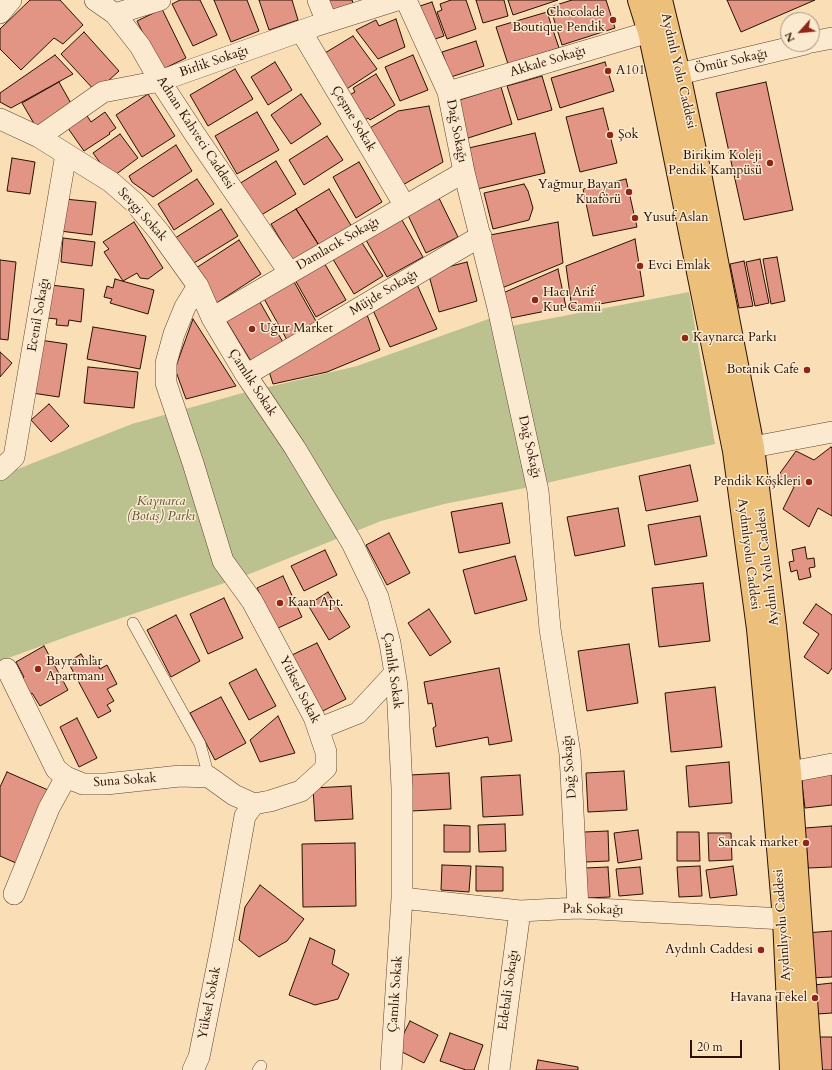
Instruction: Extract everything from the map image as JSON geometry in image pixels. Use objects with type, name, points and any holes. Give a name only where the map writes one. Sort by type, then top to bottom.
[{"type":"main road","name":"Aydınlıyolu Caddesi","points":[[639,0],[649,32],[734,451],[758,629],[784,919],[792,1070]]},
{"type":"main road","name":"Aydınlı Yolu Caddesi","points":[[661,0],[679,74],[701,179],[753,447],[776,627],[790,772],[811,1070]]},
{"type":"street","points":[[0,12],[11,0]]},
{"type":"street","name":"Adnan Kahveci Caddesi","points":[[95,0],[115,14],[140,46],[160,81],[289,272]]},
{"type":"street","points":[[115,14],[160,0]]},
{"type":"street","points":[[318,0],[327,22]]},
{"type":"street","name":"Birlik Sokağı","points":[[39,137],[103,92],[160,81],[327,22],[397,0]]},
{"type":"street","name":"Dağ Sokağı","points":[[406,0],[448,92],[464,172],[481,236],[538,491],[550,629],[570,754],[578,908]]},
{"type":"street","name":"Çeşme Sokak","points":[[301,31],[405,206]]},
{"type":"street","name":"Akkale Sokağı","points":[[448,92],[649,32]]},
{"type":"street","points":[[820,40],[832,38]]},
{"type":"street","name":"Ömür Sokağı","points":[[679,74],[780,50]]},
{"type":"street","name":"Sevgi Sokak","points":[[0,119],[39,137],[111,182],[135,203],[160,233],[198,286],[212,318]]},
{"type":"street","name":"Ecenil Sokağı","points":[[0,470],[14,457],[66,154]]},
{"type":"street","name":"Damlacık Sokağı","points":[[212,318],[289,272],[464,172]]},
{"type":"street","name":"Müjde Sokağı","points":[[246,375],[481,236]]},
{"type":"street","name":"Yüksel Sokak","points":[[193,1070],[199,1057],[222,943],[245,816],[254,804],[270,801],[301,791],[326,768],[326,752],[314,717],[252,601],[223,561],[193,463],[166,384],[166,363],[174,334],[185,307],[198,286]]},
{"type":"street","name":"Çamlık Sokak","points":[[212,318],[246,375],[295,448],[352,543],[378,597],[390,643],[397,686],[402,788],[402,898],[391,1070]]},
{"type":"street","points":[[753,447],[832,432]]},
{"type":"street","name":"Suna Sokak","points":[[7,669],[56,769],[66,777],[83,784],[106,784],[180,776],[209,777]]},
{"type":"street","points":[[318,729],[358,714],[395,673]]},
{"type":"street","points":[[790,772],[832,764]]},
{"type":"street","points":[[14,894],[49,808],[66,777]]},
{"type":"street","points":[[209,777],[234,795],[254,804]]},
{"type":"street","name":"Pak Sokağı","points":[[402,898],[520,910],[578,908],[784,919]]},
{"type":"street","name":"Edebali Sokağı","points":[[498,1070],[520,910]]},
{"type":"lane","points":[[133,622],[200,744],[209,777]]},
{"type":"green space","name":"Kaynarca (Botaş) Parkı","points":[[689,292],[715,444],[525,488],[444,504],[381,521],[242,577],[77,633],[0,661],[0,476],[132,424],[239,394],[357,366],[497,316],[511,326]]},
{"type":"building","points":[[30,0],[60,0],[83,25],[63,44],[54,38],[21,70],[0,49],[0,29]]},
{"type":"building","points":[[180,0],[200,0],[217,35],[193,46],[172,4]]},
{"type":"building","points":[[214,0],[247,0],[259,31],[231,42]]},
{"type":"building","points":[[259,0],[292,0],[298,20],[269,30]]},
{"type":"building","points":[[324,0],[352,0],[353,3],[329,13]]},
{"type":"building","points":[[451,0],[466,0],[476,29],[447,39],[437,12],[442,10],[440,4]]},
{"type":"building","points":[[476,0],[504,0],[508,16],[483,23]]},
{"type":"building","points":[[508,0],[558,0],[513,15]]},
{"type":"building","points":[[572,0],[606,0],[615,28],[562,45],[550,7]]},
{"type":"building","points":[[727,0],[815,0],[787,12],[780,12],[780,15],[741,32]]},
{"type":"building","points":[[432,2],[444,36],[426,42],[414,8]]},
{"type":"building","points":[[162,9],[186,58],[161,70],[137,21]]},
{"type":"building","points":[[547,12],[559,48],[508,64],[496,27]]},
{"type":"building","points":[[396,19],[405,47],[378,59],[356,30],[376,20],[379,26]]},
{"type":"building","points":[[84,32],[119,71],[96,92],[61,54]]},
{"type":"building","points":[[353,36],[377,69],[342,92],[320,56]]},
{"type":"building","points":[[476,41],[484,66],[451,77],[442,61],[445,60],[442,52]]},
{"type":"building","points":[[55,55],[73,74],[11,108],[0,102],[0,93]]},
{"type":"building","points":[[413,55],[428,90],[400,101],[385,67]]},
{"type":"building","points":[[275,62],[292,90],[268,105],[251,77]]},
{"type":"building","points":[[605,62],[614,91],[560,108],[551,78]]},
{"type":"building","points":[[235,69],[253,99],[208,126],[190,95]]},
{"type":"building","points":[[376,74],[395,105],[370,120],[368,118],[358,125],[342,99],[355,92],[353,88]]},
{"type":"building","points":[[542,76],[552,110],[518,120],[507,86]]},
{"type":"building","points":[[59,82],[73,107],[36,127],[22,103]]},
{"type":"building","points":[[766,82],[793,210],[744,220],[716,93]]},
{"type":"building","points":[[501,87],[512,124],[465,139],[453,102]]},
{"type":"building","points":[[148,94],[175,136],[142,157],[116,115]]},
{"type":"building","points":[[301,94],[321,124],[291,144],[271,115]]},
{"type":"building","points":[[429,106],[443,162],[401,186],[368,129],[398,111]]},
{"type":"building","points":[[603,108],[617,163],[580,172],[566,117]]},
{"type":"building","points":[[84,111],[91,122],[105,112],[116,128],[109,133],[110,134],[84,151],[65,124]]},
{"type":"building","points":[[257,112],[279,150],[237,174],[215,136]]},
{"type":"building","points":[[535,133],[545,173],[473,190],[464,149]]},
{"type":"building","points":[[120,134],[138,158],[111,178],[93,153]]},
{"type":"building","points":[[327,136],[343,160],[304,185],[289,160]]},
{"type":"building","points":[[176,145],[192,171],[153,197],[132,182],[129,176]]},
{"type":"building","points":[[12,158],[35,162],[30,194],[7,191]]},
{"type":"building","points":[[276,161],[296,194],[258,217],[239,184]]},
{"type":"building","points":[[359,162],[382,202],[356,218],[333,177]]},
{"type":"building","points":[[197,179],[214,204],[174,230],[158,204]]},
{"type":"building","points":[[626,179],[637,227],[593,236],[583,189]]},
{"type":"building","points":[[524,184],[528,191],[533,208],[529,220],[493,229],[484,193]]},
{"type":"building","points":[[329,189],[352,227],[320,247],[296,209]]},
{"type":"building","points":[[437,194],[458,237],[426,253],[405,209]]},
{"type":"building","points":[[64,199],[96,202],[92,235],[60,231]]},
{"type":"building","points":[[221,209],[238,236],[189,266],[172,240]]},
{"type":"building","points":[[296,209],[320,247],[294,262],[271,224]]},
{"type":"building","points":[[398,213],[423,257],[387,277],[362,233]]},
{"type":"building","points":[[134,222],[163,268],[148,279],[140,278],[137,273],[123,281],[104,252],[109,249],[103,242]]},
{"type":"building","points":[[558,222],[563,263],[497,290],[485,236]]},
{"type":"building","points":[[63,238],[95,242],[92,266],[61,262]]},
{"type":"building","points":[[359,238],[383,276],[354,294],[331,256]]},
{"type":"building","points":[[635,239],[644,296],[572,309],[566,266]]},
{"type":"building","points":[[239,240],[261,274],[215,304],[193,270]]},
{"type":"building","points":[[777,257],[785,301],[771,304],[763,259]]},
{"type":"building","points":[[760,259],[769,303],[755,306],[746,262]]},
{"type":"building","points":[[0,260],[16,262],[8,340],[0,339]]},
{"type":"building","points":[[323,261],[346,300],[316,317],[294,278]]},
{"type":"building","points":[[744,261],[753,306],[739,308],[730,264]]},
{"type":"building","points":[[467,262],[477,301],[439,312],[428,272]]},
{"type":"building","name":"Hacı Arif Kut Camii","points":[[558,269],[566,307],[511,318],[503,293]]},
{"type":"building","points":[[292,278],[317,323],[287,340],[262,295]]},
{"type":"building","points":[[115,279],[154,290],[148,314],[110,303],[112,299],[104,297],[107,286],[113,288]]},
{"type":"building","points":[[415,280],[437,329],[390,347],[371,306]]},
{"type":"building","points":[[51,285],[84,289],[81,322],[69,320],[68,326],[56,325],[57,319],[47,318]]},
{"type":"building","points":[[257,297],[284,344],[252,363],[224,317]]},
{"type":"building","points":[[366,312],[380,350],[327,372],[273,384],[268,368]]},
{"type":"building","points":[[193,319],[236,386],[186,399],[175,369]]},
{"type":"building","points":[[93,327],[146,336],[140,369],[87,359]]},
{"type":"building","points":[[40,340],[67,344],[59,397],[32,393]]},
{"type":"building","points":[[0,352],[12,363],[0,377]]},
{"type":"building","points":[[88,367],[138,372],[134,408],[84,403]]},
{"type":"building","points":[[49,404],[69,426],[51,442],[31,420]]},
{"type":"building","name":"Pendik Köşkleri","points":[[831,447],[832,516],[818,508],[809,527],[783,509],[794,487],[778,476],[796,451],[814,460]]},
{"type":"building","points":[[690,465],[698,501],[646,511],[639,476]]},
{"type":"building","points":[[502,503],[510,543],[459,553],[451,512]]},
{"type":"building","points":[[618,508],[625,546],[575,556],[567,517]]},
{"type":"building","points":[[700,516],[707,556],[655,565],[648,525]]},
{"type":"building","points":[[389,533],[410,573],[387,585],[366,545]]},
{"type":"building","points":[[805,547],[807,559],[814,558],[815,567],[809,568],[811,577],[799,580],[797,570],[791,572],[789,562],[794,561],[792,550]]},
{"type":"building","points":[[325,550],[337,575],[304,591],[291,566]]},
{"type":"building","points":[[515,556],[527,600],[475,614],[463,570]]},
{"type":"building","name":"Kaan Apt.","points":[[283,576],[302,617],[276,629],[257,588]]},
{"type":"building","points":[[703,583],[710,641],[659,647],[652,588]]},
{"type":"building","points":[[328,592],[350,627],[329,640],[308,605]]},
{"type":"building","points":[[224,598],[243,638],[208,654],[190,614]]},
{"type":"building","points":[[816,604],[832,615],[832,668],[828,674],[804,657],[819,634],[803,623]]},
{"type":"building","points":[[429,609],[451,642],[430,656],[408,623]]},
{"type":"building","points":[[176,615],[200,661],[171,677],[147,630]]},
{"type":"building","points":[[317,643],[346,699],[321,712],[292,655]]},
{"type":"building","points":[[629,644],[638,703],[587,711],[578,651]]},
{"type":"building","name":"Bayramlar Apartmanı","points":[[44,646],[68,690],[40,706],[32,693],[29,695],[21,680],[24,677],[16,662]]},
{"type":"building","points":[[81,654],[85,660],[93,656],[100,669],[107,665],[117,684],[107,689],[114,701],[107,705],[111,711],[98,718],[68,662]]},
{"type":"building","points":[[499,668],[512,741],[489,745],[488,737],[436,747],[433,728],[436,726],[432,703],[428,704],[424,682]]},
{"type":"building","points":[[256,669],[276,706],[249,720],[229,683]]},
{"type":"building","points":[[715,687],[722,747],[671,752],[665,693]]},
{"type":"building","points":[[221,697],[246,743],[215,760],[190,713]]},
{"type":"building","points":[[278,716],[295,753],[260,762],[250,740]]},
{"type":"building","points":[[77,718],[97,758],[79,767],[60,727]]},
{"type":"building","points":[[729,762],[732,803],[689,807],[686,766]]},
{"type":"building","points":[[624,771],[627,810],[588,812],[586,773]]},
{"type":"building","points":[[7,772],[48,790],[16,863],[0,856],[0,787]]},
{"type":"building","points":[[449,773],[451,809],[411,811],[410,775]]},
{"type":"building","points":[[832,773],[832,805],[805,808],[801,777]]},
{"type":"building","points":[[520,775],[523,815],[483,817],[481,777]]},
{"type":"building","points":[[351,786],[353,819],[315,821],[313,788]]},
{"type":"building","points":[[505,824],[506,851],[479,852],[478,825]]},
{"type":"building","points":[[444,825],[470,826],[470,852],[444,852]]},
{"type":"building","points":[[832,826],[832,867],[808,868],[805,828]]},
{"type":"building","points":[[638,830],[642,859],[618,863],[614,833]]},
{"type":"building","points":[[608,831],[609,861],[585,862],[584,832]]},
{"type":"building","points":[[677,832],[699,832],[700,861],[677,861]]},
{"type":"building","points":[[708,833],[731,833],[732,860],[709,861]]},
{"type":"building","points":[[355,843],[356,906],[303,907],[302,844]]},
{"type":"building","points":[[442,865],[471,866],[469,892],[441,890]]},
{"type":"building","points":[[476,866],[503,867],[503,891],[476,891]]},
{"type":"building","points":[[700,866],[702,896],[679,897],[677,867]]},
{"type":"building","points":[[733,866],[737,895],[710,898],[706,870]]},
{"type":"building","points":[[608,867],[610,897],[587,898],[585,868]]},
{"type":"building","points":[[640,867],[643,894],[619,896],[616,869]]},
{"type":"building","points":[[260,885],[304,919],[287,941],[259,957],[239,940],[245,907]]},
{"type":"building","points":[[832,931],[832,977],[808,978],[805,933]]},
{"type":"building","points":[[310,938],[335,950],[332,964],[349,974],[338,999],[315,1005],[289,995]]},
{"type":"building","points":[[832,983],[832,1013],[817,1014],[814,985]]},
{"type":"building","points":[[410,1021],[438,1035],[424,1063],[396,1049]]},
{"type":"building","points":[[450,1033],[483,1045],[474,1070],[466,1070],[440,1061]]},
{"type":"building","points":[[815,1037],[832,1037],[832,1070],[815,1070]]},
{"type":"building","points":[[538,1060],[578,1067],[578,1070],[536,1070]]},
{"type":"place","name":"Chocolade Boutique Pendik","points":[[613,20]]},
{"type":"place","name":"A101","points":[[608,71]]},
{"type":"place","name":"Şok","points":[[610,135]]},
{"type":"place","name":"Birikim Koleji Pendik Kampüsü","points":[[770,163]]},
{"type":"place","name":"Yağmur Bayan Kuaförü","points":[[629,192]]},
{"type":"place","name":"Yusuf Aslan","points":[[635,218]]},
{"type":"place","name":"Evci Emlak","points":[[640,266]]},
{"type":"place","name":"Hacı Arif Kut Camii","points":[[535,300]]},
{"type":"place","name":"Uğur Market","points":[[252,329]]},
{"type":"place","name":"Kaynarca Parkı","points":[[685,338]]},
{"type":"place","name":"Botanik Cafe","points":[[807,370]]},
{"type":"place","name":"Pendik Köşkleri","points":[[809,482]]},
{"type":"place","name":"Kaan Apt.","points":[[280,603]]},
{"type":"place","name":"Bayramlar Apartmanı","points":[[38,669]]},
{"type":"place","name":"Sancak market","points":[[806,843]]},
{"type":"place","name":"Aydınlı Caddesi","points":[[761,950]]},
{"type":"place","name":"Havana Tekel","points":[[815,998]]}]
